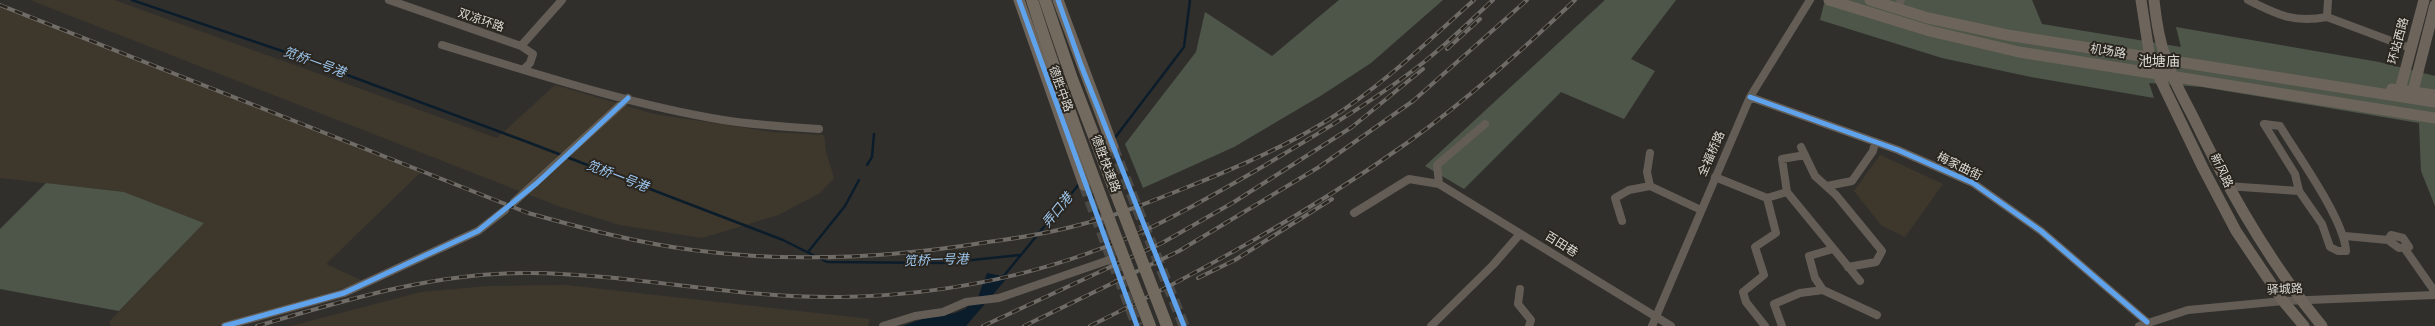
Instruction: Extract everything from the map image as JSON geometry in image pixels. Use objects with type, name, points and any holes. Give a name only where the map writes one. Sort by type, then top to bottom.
[{"type":"highway","name":"德胜快速路","points":[[1032,0],[1079,139],[1150,326]]},
{"type":"highway","name":"德胜快速路","points":[[1046,0],[1072,79],[1167,326]]},
{"type":"main road","name":"德胜中路","points":[[1019,0],[1082,180]]},
{"type":"main road","points":[[1058,0],[1112,142]]},
{"type":"main road","name":"机场路","points":[[1829,0],[1868,13],[1981,44],[2152,62]]},
{"type":"main road","name":"机场路","points":[[1846,0],[1913,21],[1989,39],[2152,62]]},
{"type":"main road","name":"机场路","points":[[1870,0],[1967,27],[2435,118]]},
{"type":"main road","name":"新风路","points":[[2141,0],[2152,62],[2203,168],[2236,231],[2283,301],[2304,326]]},
{"type":"main road","name":"新风路","points":[[2154,0],[2168,65],[2204,135],[2227,186],[2256,236],[2301,301],[2322,326]]},
{"type":"main road","name":"环站西路","points":[[2400,90],[2424,0]]},
{"type":"main road","name":"机场路","points":[[1897,1],[2152,62],[2435,111]]},
{"type":"main road","points":[[2413,91],[2435,5]]},
{"type":"main road","name":"机场路","points":[[2168,65],[2413,91],[2433,100]]},
{"type":"main road","name":"机场路","points":[[2168,65],[2433,100]]},
{"type":"main road","points":[[2400,90],[2433,100]]},
{"type":"street","name":"双凉环路","points":[[389,0],[521,46]]},
{"type":"street","points":[[524,69],[530,63],[533,54],[521,46],[562,0]]},
{"type":"street","name":"全福桥路","points":[[1654,322],[1750,98],[1810,0]]},
{"type":"street","points":[[2248,0],[2277,14],[2306,22],[2327,16],[2360,32],[2410,48]]},
{"type":"street","points":[[2327,16],[2328,0]]},
{"type":"street","points":[[442,45],[683,114],[776,128],[819,129]]},
{"type":"street","points":[[514,202],[628,98]]},
{"type":"street","name":"梅家曲街","points":[[1750,98],[1875,142],[1959,177],[1995,198],[2041,231],[2143,324]]},
{"type":"street","points":[[1354,213],[1409,180],[1439,184],[1437,165],[1485,124]]},
{"type":"street","points":[[2264,124],[2280,126],[2345,236],[2346,251],[2338,251],[2330,247],[2328,234],[2317,212],[2299,191],[2295,174],[2264,124]]},
{"type":"street","points":[[1827,186],[1852,181],[1873,151],[1875,142]]},
{"type":"street","points":[[1848,268],[1876,262],[1882,251],[1827,186],[1815,176],[1803,151],[1782,159],[1787,192],[1848,268],[1860,282]]},
{"type":"street","points":[[1650,153],[1647,172],[1650,186]]},
{"type":"street","points":[[1716,177],[1767,198],[1787,192]]},
{"type":"street","name":"百田巷","points":[[1439,184],[1520,234],[1654,322],[1671,326]]},
{"type":"street","points":[[1622,221],[1615,198],[1629,190],[1650,186],[1701,210]]},
{"type":"street","points":[[2227,186],[2299,191]]},
{"type":"street","points":[[1764,326],[1746,302],[1743,292],[1764,275],[1755,247],[1776,233],[1767,198]]},
{"type":"street","points":[[225,326],[344,293],[478,231],[505,210]]},
{"type":"street","points":[[1431,326],[1493,265],[1520,234]]},
{"type":"street","points":[[2345,236],[2388,240],[2395,247],[2405,249],[2435,292]]},
{"type":"street","points":[[1822,290],[1815,278],[1808,256],[1833,249]]},
{"type":"street","points":[[883,326],[915,316],[943,312],[966,302],[999,298],[1112,259]]},
{"type":"street","points":[[1520,289],[1518,304],[1531,320],[1529,326]]},
{"type":"street","points":[[1782,326],[1774,304],[1800,294],[1822,290],[1877,315]]},
{"type":"street","name":"驿城路","points":[[2143,324],[2188,310],[2283,301],[2435,296]]},
{"type":"shaded area","points":[[30,0],[114,0],[497,138],[555,85],[654,114],[772,132],[824,135],[826,152],[834,178],[820,193],[778,215],[702,238],[620,225],[558,206]]},
{"type":"shaded area","points":[[0,5],[421,172],[326,264],[365,282],[217,326],[111,326],[109,322],[204,223],[124,192],[0,178]]},
{"type":"shaded area","points":[[1880,155],[1943,184],[1905,237],[1881,225],[1854,191]]},
{"type":"shaded area","points":[[566,285],[870,319],[868,326],[291,326],[421,292],[488,286]]},
{"type":"green space","points":[[1339,0],[1443,0],[1371,63],[1322,95],[1234,147],[1143,188],[1125,144],[1196,52],[1205,12],[1272,56]]},
{"type":"green space","points":[[1605,0],[1676,0],[1631,59],[1655,71],[1624,119],[1561,92],[1464,189],[1425,166]]},
{"type":"green space","points":[[1825,0],[2032,0],[2042,24],[2181,47],[2176,27],[2379,62],[2435,76],[2435,206],[2421,171],[2419,123],[2202,87],[2149,83],[2154,98],[2031,77],[1942,58],[1820,20]]},
{"type":"green space","points":[[46,183],[124,192],[204,223],[119,311],[0,289],[0,229]]},
{"type":"water","points":[[987,273],[1008,277],[966,326],[903,326],[925,318],[955,313],[965,309],[978,297]]},
{"type":"waterway","name":"笕桥一号港","points":[[132,0],[288,53],[530,143],[783,240],[827,262],[943,263],[1020,255]]},
{"type":"waterway","name":"弄口港","points":[[1114,139],[1184,47],[1190,0]]},
{"type":"waterway","points":[[867,165],[872,157],[874,134]]},
{"type":"waterway","points":[[808,252],[845,206],[859,180]]},
{"type":"waterway","name":"弄口港","points":[[1002,278],[1080,183]]},
{"type":"tunnel","points":[[1113,147],[1184,326]]},
{"type":"tunnel","points":[[1084,185],[1137,326]]},
{"type":"railway","points":[[0,5],[528,213],[610,234],[693,250],[767,256],[840,257],[914,252],[1045,233],[1106,217],[1222,173],[1294,140],[1348,107],[1386,78],[1474,0]]},
{"type":"railway","points":[[257,326],[392,289],[460,277],[495,274],[569,274],[608,277],[725,291],[803,297],[842,297],[918,292],[956,287],[1031,271],[1104,247],[1155,226],[1262,167],[1344,117],[1405,77],[1442,47],[1493,0]]},
{"type":"railway","points":[[1024,326],[1179,251],[1319,167],[1413,101],[1527,0]]},
{"type":"railway","points":[[1090,326],[1172,285],[1252,241],[1292,218],[1369,169],[1451,110],[1514,56],[1575,0]]},
{"type":"railway","points":[[1447,49],[1480,19]]},
{"type":"railway","points":[[983,326],[1162,243],[1234,202],[1352,127],[1423,69]]},
{"type":"railway","points":[[1198,278],[1235,260],[1332,199]]},
{"type":"cycle path","points":[[1019,0],[1065,132],[1137,326]]},
{"type":"cycle path","points":[[1058,0],[1081,65],[1184,326]]},
{"type":"cycle path","points":[[1750,97],[1898,150],[1973,183],[2041,231],[2147,322]]},
{"type":"cycle path","points":[[225,326],[344,293],[478,231],[537,183],[628,98]]},
{"type":"district","name":"池塘庙","points":[[2159,62]]}]
